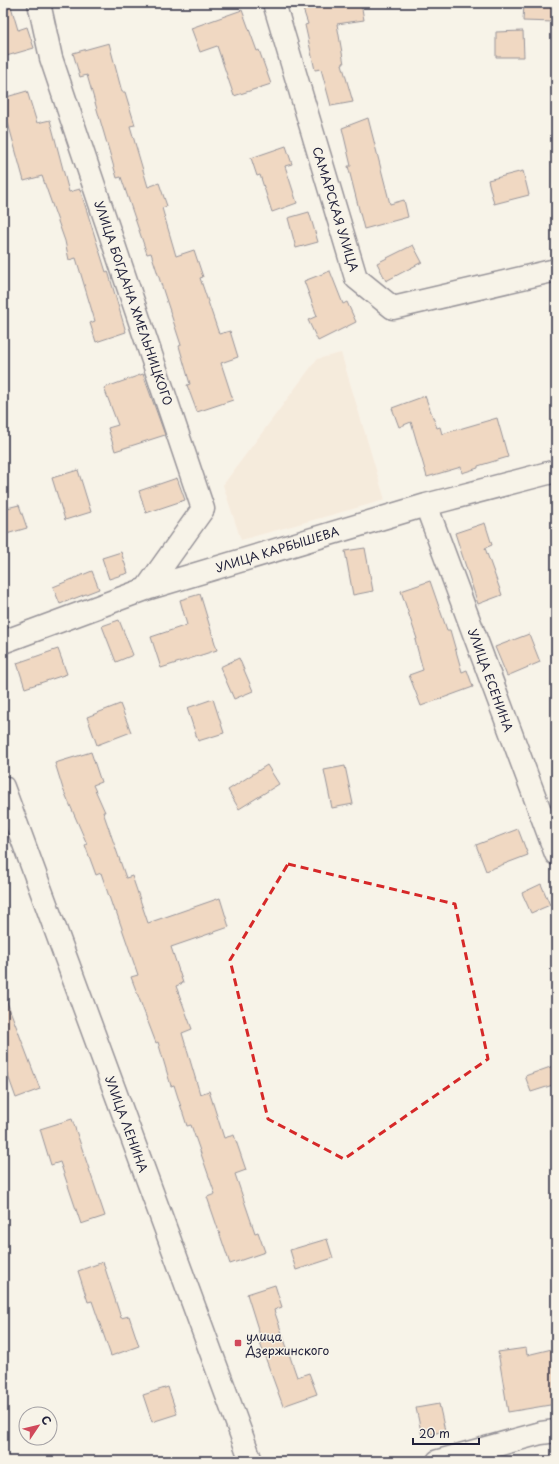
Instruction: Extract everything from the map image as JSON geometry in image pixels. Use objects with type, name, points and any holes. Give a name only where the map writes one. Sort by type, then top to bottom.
[{"type":"street","name":"УЛИЦА БОГДАНА ХМЕЛЬНИЦКОГО","points":[[39,3],[52,58],[203,509],[146,589]]},
{"type":"street","name":"САМАРСКАЯ УЛИЦА","points":[[274,3],[356,278],[393,308],[556,270]]},
{"type":"street","name":"УЛИЦА КАРБЫШЕВА","points":[[3,642],[146,589],[426,505],[556,471]]},
{"type":"street","name":"УЛИЦА ЕСЕНИНА","points":[[426,505],[556,854]]},
{"type":"street","name":"УЛИЦА ЛЕНИНА","points":[[3,786],[251,1461]]},
{"type":"street","points":[[438,1461],[541,1433],[556,1432]]},
{"type":"highlighted area","points":[[288,864],[455,904],[488,1059],[344,1159],[268,1119],[230,960]]},
{"type":"shaded area","points":[[341,353],[385,500],[241,540],[223,485],[317,359]]},
{"type":"building","points":[[3,3],[10,3],[18,30],[27,27],[34,48],[3,57]]},
{"type":"building","points":[[301,3],[361,3],[364,20],[337,24],[344,64],[342,64],[353,102],[331,106],[321,69],[315,70],[305,25],[308,24]]},
{"type":"building","points":[[524,3],[554,3],[554,22],[523,21]]},
{"type":"building","points":[[242,10],[257,51],[259,50],[271,84],[234,96],[217,46],[200,52],[191,28]]},
{"type":"building","points":[[523,31],[524,57],[496,57],[496,32]]},
{"type":"building","points":[[109,43],[122,92],[125,92],[135,125],[130,126],[148,187],[159,183],[167,206],[162,208],[176,256],[194,250],[203,277],[200,278],[219,334],[230,331],[238,357],[221,363],[233,400],[197,412],[187,385],[190,384],[179,346],[181,345],[151,253],[147,254],[121,177],[117,178],[87,75],[80,77],[73,53]]},
{"type":"building","points":[[27,91],[37,123],[50,120],[69,192],[80,189],[106,272],[108,271],[126,332],[96,342],[90,323],[95,321],[76,258],[69,260],[65,241],[42,176],[24,181],[3,105],[3,98]]},
{"type":"building","points":[[368,118],[390,204],[404,200],[408,217],[364,229],[348,166],[351,166],[342,128]]},
{"type":"building","points":[[286,146],[292,164],[285,166],[297,203],[272,212],[260,175],[257,176],[251,158]]},
{"type":"building","points":[[523,171],[529,195],[494,204],[488,180]]},
{"type":"building","points":[[309,212],[318,242],[296,248],[288,218]]},
{"type":"building","points":[[413,245],[422,262],[386,281],[377,263]]},
{"type":"building","points":[[330,271],[343,304],[347,302],[356,322],[318,341],[308,320],[317,316],[304,281]]},
{"type":"building","points":[[143,374],[165,435],[115,451],[108,428],[118,425],[104,388]]},
{"type":"building","points":[[425,396],[437,428],[440,427],[442,434],[497,418],[508,457],[478,466],[478,468],[462,473],[461,467],[427,477],[411,422],[399,427],[392,408]]},
{"type":"building","points":[[78,470],[91,512],[65,520],[52,478]]},
{"type":"building","points":[[177,478],[185,500],[146,513],[139,491]]},
{"type":"building","points":[[19,505],[27,528],[3,535],[3,509]]},
{"type":"building","points":[[485,523],[492,545],[485,548],[502,595],[478,604],[455,533]]},
{"type":"building","points":[[365,548],[373,591],[353,595],[345,551]]},
{"type":"building","points":[[121,552],[128,573],[109,579],[102,558]]},
{"type":"building","points":[[92,571],[99,589],[60,604],[53,587]]},
{"type":"building","points":[[430,581],[447,630],[450,630],[462,672],[467,670],[473,687],[421,706],[409,675],[423,670],[415,640],[417,639],[401,591]]},
{"type":"building","points":[[200,594],[217,650],[161,668],[151,637],[187,625],[180,600]]},
{"type":"building","points":[[119,620],[133,655],[116,662],[102,626]]},
{"type":"building","points":[[529,634],[540,662],[507,676],[495,647]]},
{"type":"building","points":[[58,649],[67,674],[25,688],[17,663]]},
{"type":"building","points":[[239,658],[253,691],[234,699],[220,667]]},
{"type":"building","points":[[213,699],[224,733],[198,741],[187,708]]},
{"type":"building","points":[[120,704],[131,732],[97,745],[87,717]]},
{"type":"building","points":[[91,752],[101,782],[93,785],[105,812],[103,812],[126,878],[132,876],[148,923],[220,898],[229,927],[171,947],[183,983],[176,986],[192,1029],[182,1033],[200,1094],[209,1091],[224,1138],[234,1135],[246,1170],[235,1174],[255,1233],[258,1232],[265,1252],[230,1264],[207,1197],[215,1194],[191,1125],[187,1126],[174,1085],[171,1086],[158,1042],[156,1043],[131,977],[138,975],[116,911],[114,911],[101,873],[96,875],[85,845],[87,844],[63,789],[55,763]]},
{"type":"building","points":[[267,765],[279,784],[239,809],[228,790]]},
{"type":"building","points":[[345,766],[353,804],[332,808],[324,770]]},
{"type":"building","points":[[518,829],[528,855],[486,871],[476,845]]},
{"type":"building","points":[[541,884],[550,905],[531,913],[522,893]]},
{"type":"building","points":[[3,997],[5,997],[40,1089],[16,1098],[3,1062]]},
{"type":"building","points":[[556,1065],[556,1084],[531,1092],[525,1076]]},
{"type":"building","points":[[72,1119],[105,1216],[81,1224],[60,1162],[51,1165],[40,1129]]},
{"type":"building","points":[[327,1239],[333,1258],[296,1270],[290,1250]]},
{"type":"building","points":[[103,1262],[121,1318],[129,1316],[139,1346],[111,1356],[92,1301],[88,1302],[78,1271]]},
{"type":"building","points":[[275,1285],[282,1307],[274,1310],[297,1377],[309,1373],[317,1394],[283,1406],[260,1343],[262,1342],[247,1294]]},
{"type":"building","points":[[526,1348],[527,1355],[556,1348],[556,1404],[508,1412],[498,1352]]},
{"type":"building","points":[[168,1387],[177,1414],[152,1422],[143,1395]]},
{"type":"building","points":[[439,1404],[445,1431],[422,1436],[416,1408]]},
{"type":"place","name":"улица Дзержинского","points":[[238,1343]]}]
